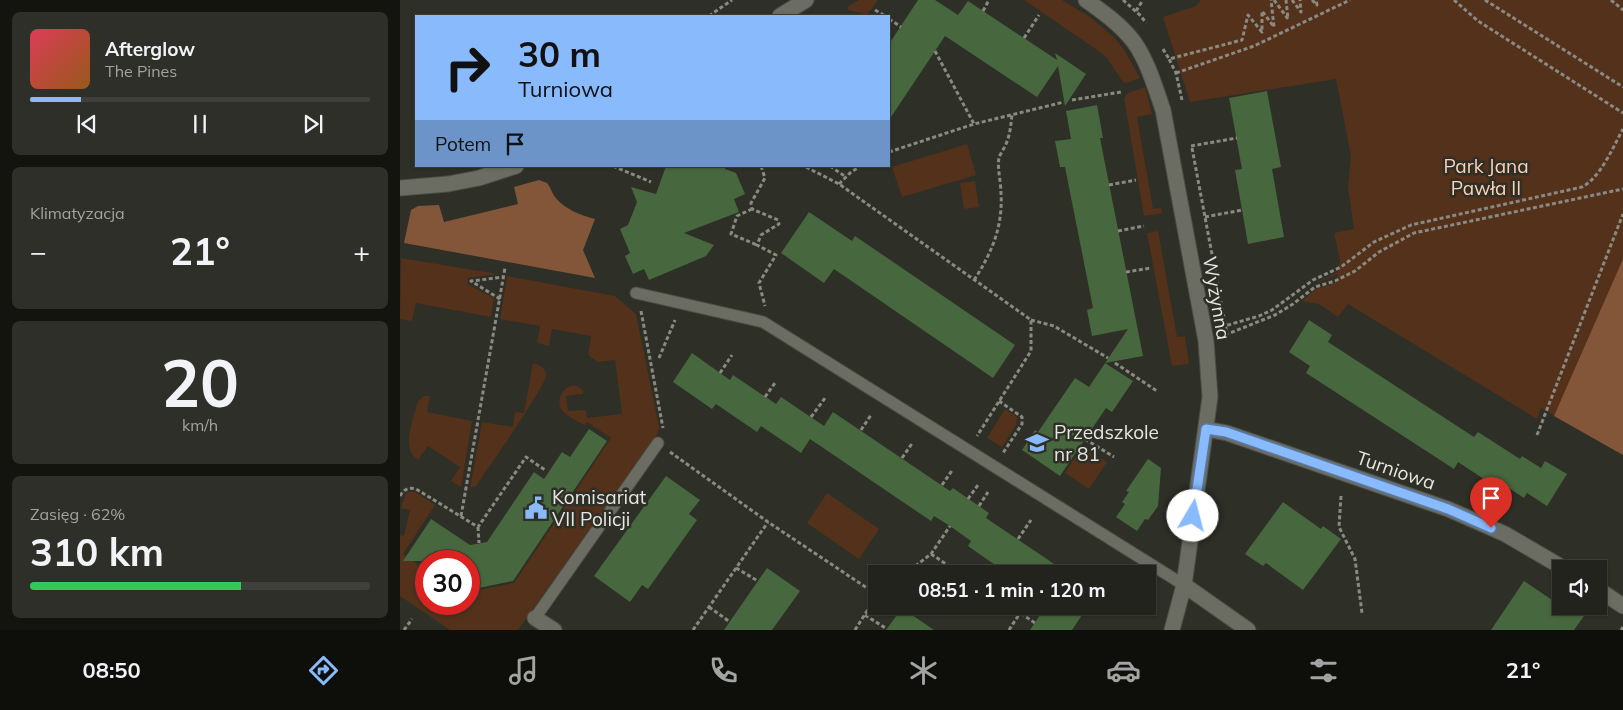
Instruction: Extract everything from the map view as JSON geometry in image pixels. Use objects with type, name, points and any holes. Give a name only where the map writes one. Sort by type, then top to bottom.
[{"type":"street","points":[[782,15],[806,0]]},
{"type":"street","name":"Wyżynna","points":[[1086,0],[1133,40],[1153,81],[1163,110],[1205,337],[1210,397],[1184,585],[1172,630]]},
{"type":"street","points":[[400,188],[448,184],[479,178],[513,167]]},
{"type":"street","name":"Turniowa","points":[[1206,429],[1226,432],[1448,509],[1505,534],[1552,561]]},
{"type":"street","points":[[1184,585],[1248,630]]},
{"type":"street","points":[[1607,595],[1623,606]]},
{"type":"street","points":[[535,618],[554,630]]},
{"type":"lane","points":[[636,293],[763,322],[771,326],[1184,585]]},
{"type":"lane","points":[[535,618],[658,443]]},
{"type":"path","points":[[710,15],[732,0]]},
{"type":"path","points":[[982,11],[990,0]]},
{"type":"path","points":[[1136,11],[1143,0]]},
{"type":"path","points":[[1272,0],[1288,19],[1286,0]]},
{"type":"path","points":[[1182,101],[1176,74],[1169,60],[1242,40],[1248,15],[1262,32],[1262,11],[1274,27],[1272,0]]},
{"type":"path","points":[[1292,0],[1301,12],[1300,0]]},
{"type":"path","points":[[1176,74],[1254,46],[1350,0]]},
{"type":"path","points":[[1454,0],[1478,21],[1623,113]]},
{"type":"path","points":[[1485,0],[1623,87]]},
{"type":"path","points":[[1611,0],[1623,10]]},
{"type":"path","points":[[875,10],[883,15]]},
{"type":"path","points":[[1024,38],[1039,15]]},
{"type":"path","points":[[890,20],[900,27]]},
{"type":"path","points":[[935,51],[974,124]]},
{"type":"path","points":[[1072,100],[1121,92]]},
{"type":"path","points":[[890,152],[974,124],[1064,102]]},
{"type":"path","points":[[974,280],[986,262],[999,230],[1001,196],[999,158],[1011,129],[1012,114]]},
{"type":"path","points":[[1205,337],[1225,326],[1272,310],[1313,280],[1341,267],[1374,242],[1411,225],[1582,187],[1594,179],[1623,129]]},
{"type":"path","points":[[1190,137],[1227,334]]},
{"type":"path","points":[[1191,146],[1236,138]]},
{"type":"path","points":[[752,209],[751,203],[766,178],[761,167]]},
{"type":"path","points":[[806,167],[839,184],[1031,320],[1054,326],[1108,358]]},
{"type":"path","points":[[831,167],[846,177]]},
{"type":"path","points":[[839,184],[859,167]]},
{"type":"path","points":[[621,168],[651,182]]},
{"type":"path","points":[[1109,185],[1136,180]]},
{"type":"path","points":[[1205,337],[1227,334],[1275,315],[1315,287],[1355,271],[1379,252],[1414,233],[1623,189]]},
{"type":"path","points":[[757,245],[761,235],[779,224],[778,220],[752,209],[737,216],[731,234],[757,245],[776,256],[758,283],[771,326]]},
{"type":"path","points":[[1205,216],[1242,210]]},
{"type":"path","points":[[1537,435],[1623,214]]},
{"type":"path","points":[[1118,231],[1144,226]]},
{"type":"path","points":[[461,516],[505,268]]},
{"type":"path","points":[[1126,272],[1151,268]]},
{"type":"path","points":[[500,299],[472,281],[504,277]]},
{"type":"path","points":[[659,358],[683,303]]},
{"type":"path","points":[[642,314],[668,450]]},
{"type":"path","points":[[968,450],[1031,351],[1031,320]]},
{"type":"path","points":[[720,373],[732,355]]},
{"type":"path","points":[[1115,363],[1157,391]]},
{"type":"path","points":[[765,397],[775,383]]},
{"type":"path","points":[[811,417],[825,398]]},
{"type":"path","points":[[999,401],[1022,416],[1022,424],[1001,456]]},
{"type":"path","points":[[861,430],[871,415]]},
{"type":"path","points":[[1086,439],[1114,457]]},
{"type":"path","points":[[902,458],[913,442]]},
{"type":"path","points":[[658,443],[868,591]]},
{"type":"path","points":[[479,543],[478,527],[526,457],[545,470]]},
{"type":"path","points":[[942,485],[953,469]]},
{"type":"path","points":[[968,498],[978,485]]},
{"type":"path","points":[[400,496],[406,489],[416,489],[478,527]]},
{"type":"path","points":[[979,506],[988,492]]},
{"type":"path","points":[[1341,496],[1339,527],[1355,559],[1362,613]]},
{"type":"path","points":[[1018,539],[1031,520]]},
{"type":"path","points":[[693,630],[768,522]]},
{"type":"path","points":[[917,565],[931,554],[950,526]]},
{"type":"path","points":[[931,554],[948,565]]},
{"type":"path","points":[[736,568],[758,581]]},
{"type":"path","points":[[709,607],[730,622]]},
{"type":"path","points":[[855,630],[868,610]]},
{"type":"path","points":[[865,615],[886,629]]},
{"type":"path","points":[[1009,630],[1019,615]]},
{"type":"path","points":[[1023,615],[1035,623]]},
{"type":"path","points":[[404,630],[412,619]]},
{"type":"green space","points":[[859,0],[878,0],[867,15],[849,10],[847,7]]},
{"type":"green space","points":[[1024,0],[1062,0],[1090,17],[1115,38],[1140,78],[1127,83],[1123,82],[1107,58],[1100,52]]},
{"type":"green space","name":"Park Jana Pawła II","points":[[1201,0],[1623,0],[1623,455],[1541,408],[1537,419],[1348,304],[1338,317],[1319,304],[1302,301],[1316,289],[1337,282],[1338,274],[1317,282],[1338,272],[1340,260],[1334,233],[1354,229],[1348,187],[1351,156],[1336,79],[1190,102],[1163,17],[1196,6]]},
{"type":"green space","points":[[1145,87],[1152,114],[1137,117],[1153,209],[1161,208],[1162,213],[1144,216],[1124,98],[1128,93]]},
{"type":"green space","points":[[967,144],[976,175],[902,197],[892,167]]},
{"type":"green space","points":[[975,181],[979,207],[964,209],[960,183]]},
{"type":"green space","points":[[1158,231],[1177,337],[1185,336],[1189,364],[1172,366],[1147,233]]},
{"type":"green space","points":[[401,258],[498,274],[468,278],[467,284],[494,298],[491,317],[416,303],[412,321],[400,319]]},
{"type":"green space","points":[[507,276],[615,296],[636,314],[659,427],[658,433],[518,630],[450,630],[428,615],[480,615],[480,590],[514,583],[611,438],[587,422],[584,425],[563,412],[559,404],[565,390],[569,386],[574,385],[583,391],[583,394],[566,396],[568,411],[586,410],[587,418],[622,414],[615,360],[598,362],[588,355],[591,336],[552,329],[549,346],[537,343],[540,326],[500,319]]},
{"type":"green space","points":[[533,363],[544,369],[546,375],[537,395],[476,486],[470,488],[482,422],[513,427],[515,412],[524,413]]},
{"type":"green space","points":[[424,396],[430,396],[427,412],[472,421],[461,487],[451,481],[460,467],[428,446],[418,460],[410,448],[411,424],[418,401]]},
{"type":"green space","points":[[1005,409],[1017,417],[1016,425],[1002,447],[987,438]]},
{"type":"green space","points":[[1082,447],[1107,462],[1089,489],[1065,473]]},
{"type":"green space","points":[[407,492],[415,492],[435,505],[403,554],[415,562],[415,606],[400,596],[400,535],[404,536],[410,510],[401,508],[405,495]]},
{"type":"green space","points":[[827,493],[879,529],[859,559],[807,523]]},
{"type":"shaded area","points":[[539,180],[547,183],[559,202],[568,209],[595,219],[583,250],[595,278],[404,243],[411,210],[418,206],[439,205],[444,222],[518,204],[514,187]]},
{"type":"shaded area","points":[[1623,259],[1623,455],[1554,416]]},
{"type":"building","points":[[918,0],[935,0],[958,15],[968,1],[1057,60],[1055,53],[1086,74],[1065,106],[1058,66],[1037,97],[945,36],[890,118],[890,42]]},
{"type":"building","points":[[1267,91],[1281,167],[1272,169],[1284,237],[1248,244],[1235,170],[1242,169],[1229,98]]},
{"type":"building","points":[[1097,105],[1103,138],[1100,138],[1143,356],[1105,363],[1128,329],[1092,336],[1087,310],[1093,308],[1065,167],[1060,167],[1055,141],[1071,139],[1066,111]]},
{"type":"building","points":[[666,167],[725,167],[725,169],[736,173],[745,194],[734,199],[739,212],[684,233],[714,245],[706,256],[649,280],[644,269],[633,274],[625,256],[630,253],[620,229],[628,225],[637,202],[631,187],[656,194]]},
{"type":"building","points":[[809,212],[852,241],[855,236],[1015,345],[993,378],[834,269],[824,283],[781,253]]},
{"type":"building","points":[[1309,320],[1332,335],[1328,342],[1474,437],[1478,432],[1520,459],[1522,456],[1541,468],[1545,461],[1567,474],[1547,506],[1527,493],[1524,498],[1506,486],[1502,491],[1458,462],[1454,469],[1306,373],[1310,366],[1289,352]]},
{"type":"building","points":[[692,353],[730,380],[733,375],[776,404],[781,397],[824,426],[833,412],[950,491],[953,488],[989,513],[986,518],[1056,565],[995,565],[968,546],[971,541],[950,526],[934,516],[931,521],[810,439],[801,453],[761,426],[757,432],[716,404],[712,409],[673,382]]},
{"type":"building","points":[[1105,363],[1133,381],[1112,412],[1106,408],[1060,476],[1022,450],[1035,430],[1038,432],[1075,378],[1089,387]]},
{"type":"building","name":"Komisariat VII Policji","points":[[589,429],[607,441],[513,581],[480,588],[480,550],[415,550],[415,561],[403,561],[431,519],[470,545],[487,542],[534,472],[544,479],[562,452],[570,457]]},
{"type":"building","points":[[1148,459],[1161,468],[1158,506],[1148,520],[1145,519],[1137,531],[1116,517],[1125,504],[1122,502],[1129,492],[1126,491]]},
{"type":"building","points":[[666,476],[700,500],[689,514],[697,520],[648,589],[642,585],[630,602],[594,576]]},
{"type":"building","points":[[1283,502],[1321,529],[1323,526],[1341,539],[1303,590],[1266,563],[1263,566],[1245,554]]},
{"type":"building","points":[[767,568],[800,591],[772,630],[724,630]]},
{"type":"building","points":[[1524,581],[1552,600],[1552,615],[1584,616],[1574,630],[1491,630]]},
{"type":"building","points":[[897,615],[912,615],[934,630],[886,630]]},
{"type":"building","points":[[1040,615],[1082,615],[1072,630],[1030,630]]},
{"type":"place","name":"Przedszkole nr 81","points":[[1037,443]]},
{"type":"place","name":"Komisariat VII Policji","points":[[536,508]]},
{"type":"route","points":[[1193,516],[1206,429],[1226,432],[1448,509],[1491,528]]}]
